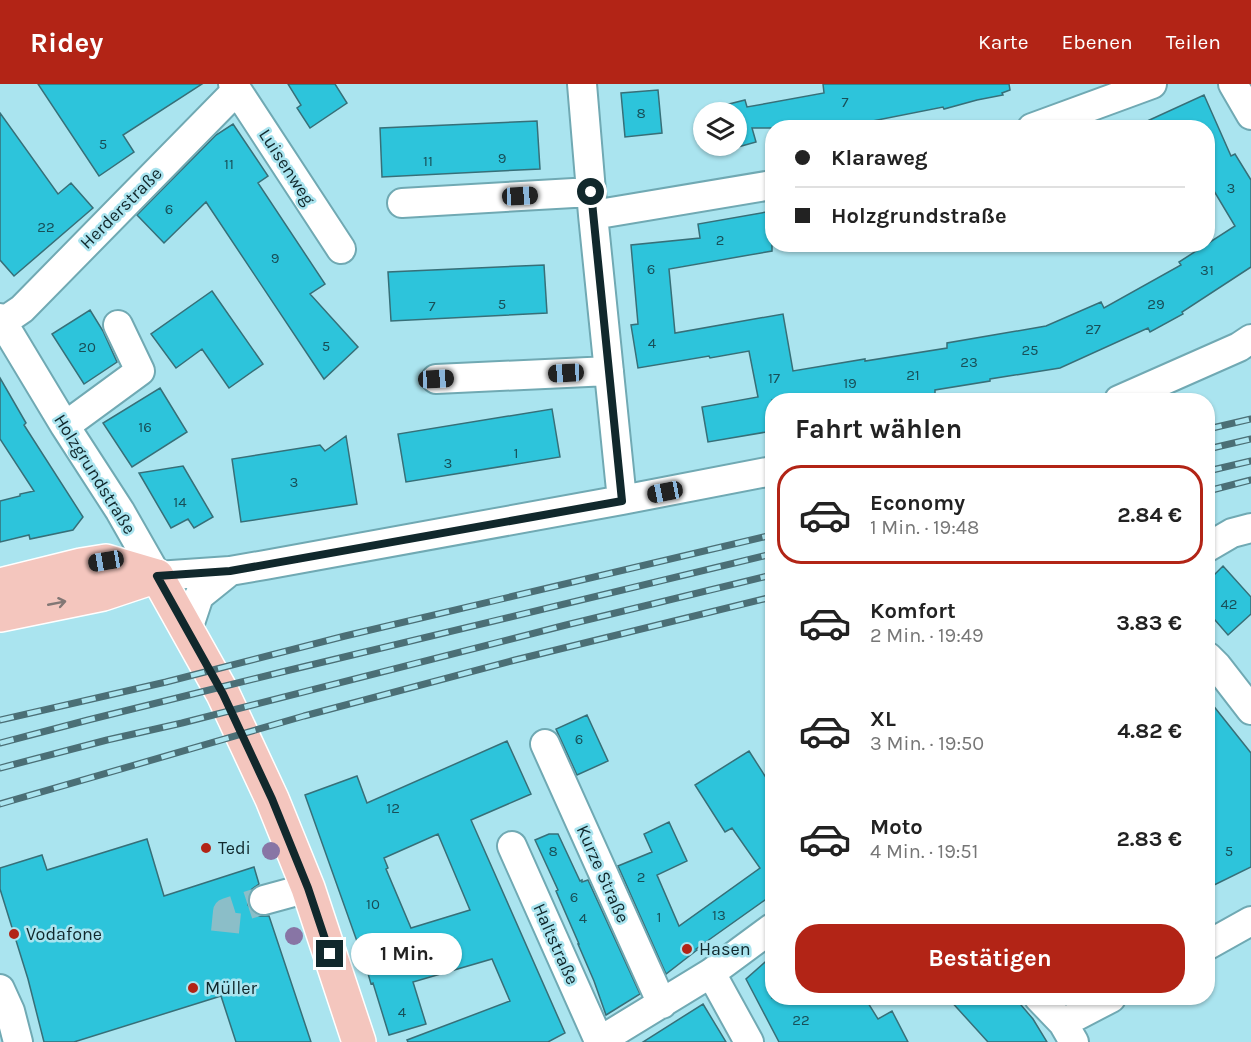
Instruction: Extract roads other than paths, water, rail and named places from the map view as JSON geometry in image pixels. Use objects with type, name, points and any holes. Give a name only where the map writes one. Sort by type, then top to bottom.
[{"type":"main road","points":[[0,585],[106,561],[157,576]]},
{"type":"main road","points":[[0,615],[103,594],[157,576]]},
{"type":"main road","name":"Holzgrundstraße","points":[[157,576],[223,694],[272,799],[308,888],[359,1042]]},
{"type":"street","points":[[582,84],[622,501]]},
{"type":"street","points":[[1054,120],[1152,84]]},
{"type":"street","points":[[1233,84],[1251,115]]},
{"type":"street","name":"Luisenweg","points":[[235,87],[341,249]]},
{"type":"street","name":"Herderstraße","points":[[1,320],[22,309],[235,87]]},
{"type":"street","points":[[402,203],[592,204],[765,186]]},
{"type":"street","name":"Holzgrundstraße","points":[[1,320],[120,511],[157,576]]},
{"type":"street","points":[[65,426],[140,371],[118,325]]},
{"type":"street","points":[[1135,393],[1239,347],[1251,339]]},
{"type":"street","points":[[436,379],[609,371]]},
{"type":"street","points":[[157,576],[230,571],[622,501],[765,472]]},
{"type":"street","points":[[1215,543],[1232,533],[1251,528]]},
{"type":"street","points":[[187,632],[199,596],[230,571]]},
{"type":"street","points":[[1215,664],[1251,710]]},
{"type":"street","name":"Kurze Straße","points":[[545,744],[662,1004]]},
{"type":"street","name":"Haltstraße","points":[[512,846],[599,1042]]},
{"type":"street","points":[[264,900],[308,888]]},
{"type":"street","points":[[1215,941],[1251,921]]},
{"type":"street","points":[[599,1042],[711,973],[765,933]]},
{"type":"street","points":[[711,973],[749,1042]]},
{"type":"street","points":[[0,989],[10,1011],[18,1042]]},
{"type":"street","points":[[1045,1005],[1068,1033],[1102,1005]]},
{"type":"tunnel","points":[[225,932],[227,912],[264,900]]},
{"type":"railway","points":[[1215,427],[1251,419]]},
{"type":"railway","points":[[1215,447],[1251,439]]},
{"type":"railway","points":[[1215,469],[1251,461]]},
{"type":"railway","points":[[1215,489],[1251,480]]},
{"type":"railway","points":[[0,720],[765,537]]},
{"type":"railway","points":[[0,743],[290,670],[765,556]]},
{"type":"railway","points":[[0,768],[765,577]]},
{"type":"railway","points":[[0,804],[304,716],[515,660],[765,599]]},
{"type":"place","name":"Tedi","points":[[206,848]]},
{"type":"place","name":"Vodafone","points":[[14,934]]},
{"type":"place","name":"Hasen","points":[[687,949]]},
{"type":"place","name":"Müller","points":[[193,988]]}]
